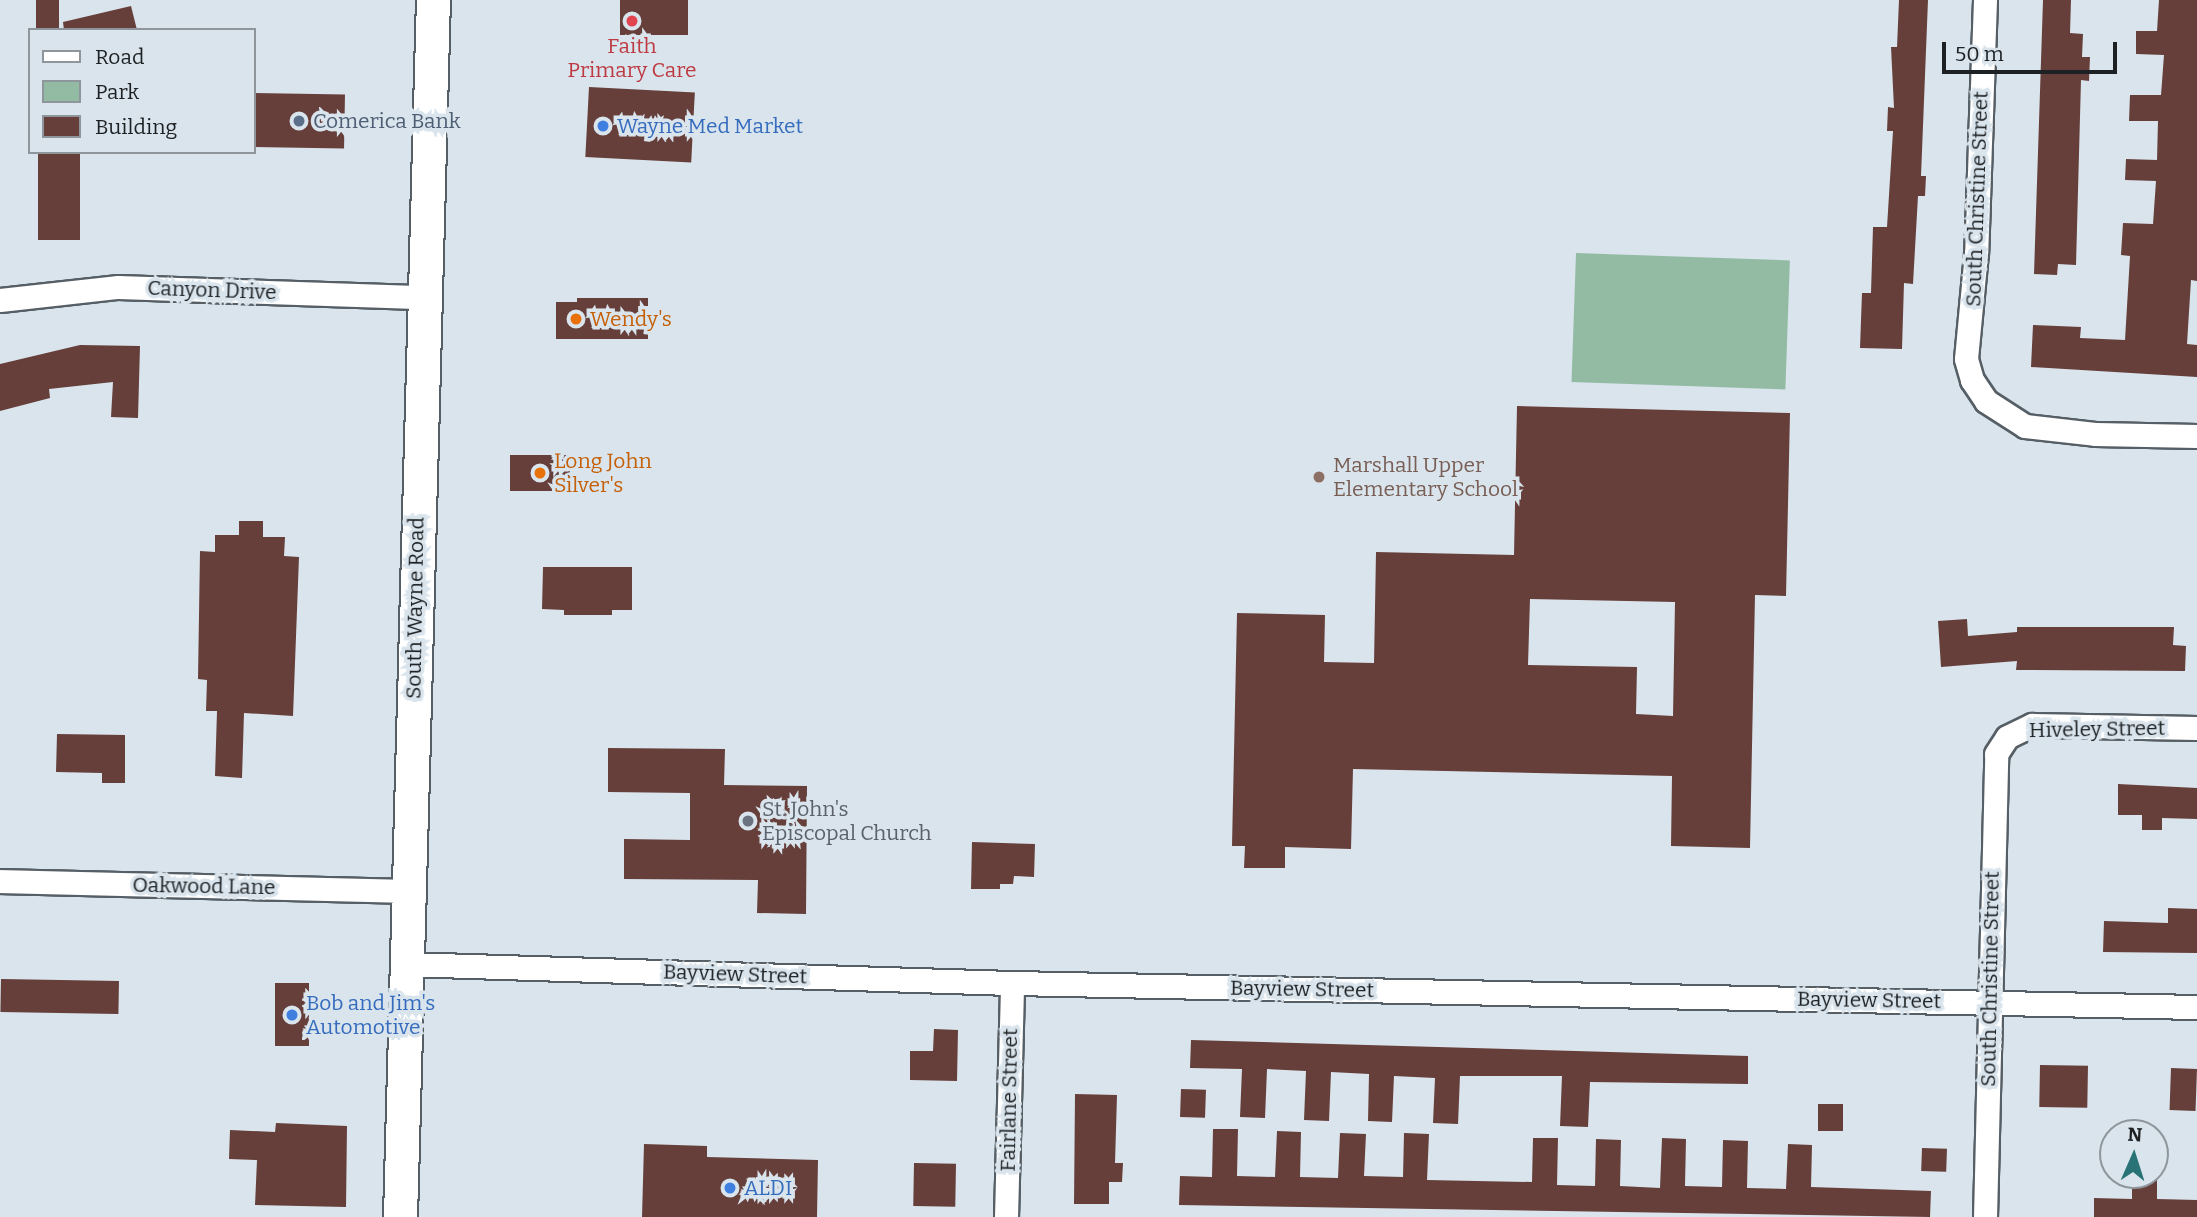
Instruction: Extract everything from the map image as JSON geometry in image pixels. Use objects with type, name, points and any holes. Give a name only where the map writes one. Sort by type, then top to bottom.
[{"type":"main road","name":"South Wayne Road","points":[[400,1217],[433,0]]},
{"type":"street","name":"South Christine Street","points":[[1985,0],[1974,277],[1966,359],[1980,393],[2006,418],[2025,426],[2095,434],[2197,436]]},
{"type":"street","name":"Canyon Drive","points":[[0,300],[118,288],[424,297]]},
{"type":"street","name":"Hiveley Street","points":[[2002,743],[2013,732],[2032,725],[2197,728]]},
{"type":"street","name":"South Christine Street","points":[[1984,1217],[1994,768],[2002,743]]},
{"type":"street","name":"Oakwood Lane","points":[[0,881],[408,891]]},
{"type":"street","name":"Bayview Street","points":[[407,964],[1012,983],[2197,1007]]},
{"type":"street","name":"Fairlane Street","points":[[1006,1217],[1012,983]]},
{"type":"green space","points":[[1576,253],[1790,260],[1785,389],[1571,382]]},
{"type":"building","points":[[36,0],[59,0],[59,28],[36,28]]},
{"type":"building","points":[[620,0],[688,0],[688,35],[620,35]]},
{"type":"building","points":[[1899,0],[1928,0],[1921,176],[1926,176],[1925,196],[1918,196],[1913,284],[1904,283],[1902,349],[1860,348],[1862,293],[1871,293],[1873,227],[1887,227],[1893,131],[1887,131],[1888,107],[1894,108],[1891,47],[1897,47]]},
{"type":"building","points":[[2043,0],[2071,0],[2070,33],[2083,34],[2082,57],[2090,57],[2089,81],[2081,80],[2076,265],[2058,264],[2057,275],[2034,274]]},
{"type":"building","points":[[2159,0],[2197,0],[2197,281],[2191,280],[2187,344],[2197,345],[2197,377],[2031,367],[2033,325],[2081,327],[2080,338],[2125,340],[2130,256],[2121,255],[2123,223],[2153,224],[2156,181],[2125,180],[2126,159],[2157,160],[2158,121],[2129,121],[2130,95],[2161,95],[2164,55],[2136,54],[2136,31],[2157,31]]},
{"type":"building","points":[[131,6],[136,28],[64,28],[63,22]]},
{"type":"building","points":[[589,87],[695,93],[691,162],[585,157]]},
{"type":"building","name":"Comerica Bank","points":[[256,93],[345,95],[344,149],[256,147]]},
{"type":"building","points":[[38,154],[80,154],[80,240],[38,240]]},
{"type":"building","points":[[577,298],[648,298],[648,339],[556,339],[556,302],[577,302]]},
{"type":"building","points":[[80,345],[140,346],[138,418],[111,417],[113,382],[49,389],[50,398],[0,411],[0,364]]},
{"type":"building","points":[[1517,406],[1790,413],[1786,596],[1755,595],[1750,848],[1671,846],[1672,776],[1353,769],[1351,849],[1285,847],[1285,868],[1244,868],[1245,846],[1232,846],[1237,613],[1325,615],[1324,662],[1374,663],[1376,552],[1514,555]],"holes":[[[1530,599],[1675,602],[1673,716],[1636,714],[1637,667],[1528,665]]]},
{"type":"building","name":"Long John Silver's","points":[[510,455],[570,455],[570,491],[510,491]]},
{"type":"building","points":[[239,521],[263,521],[263,537],[285,537],[284,556],[299,557],[293,716],[244,713],[242,778],[215,776],[217,711],[206,711],[207,680],[198,679],[200,551],[215,552],[215,535],[239,535]]},
{"type":"building","points":[[543,567],[632,567],[632,610],[612,610],[612,615],[564,615],[564,610],[542,609]]},
{"type":"building","points":[[1967,619],[1968,636],[2017,632],[2017,627],[2174,627],[2173,645],[2186,646],[2185,671],[2016,670],[2017,661],[1941,667],[1938,621]]},
{"type":"building","points":[[57,734],[125,735],[125,783],[102,783],[102,773],[56,772]]},
{"type":"building","name":"St. John's Episcopal Church","points":[[608,748],[725,749],[724,785],[807,786],[806,914],[757,913],[758,880],[624,879],[624,839],[690,840],[690,793],[608,792]]},
{"type":"building","points":[[2118,784],[2197,788],[2197,819],[2162,818],[2162,830],[2142,830],[2142,815],[2118,815]]},
{"type":"building","points":[[972,842],[1035,844],[1034,877],[1014,876],[1013,884],[1000,884],[1000,889],[971,889]]},
{"type":"building","points":[[2168,908],[2197,909],[2197,953],[2103,952],[2104,921],[2168,923]]},
{"type":"building","points":[[1,979],[119,981],[118,1014],[0,1012]]},
{"type":"building","name":"Bob and Jim's Automotive","points":[[275,983],[309,983],[309,1046],[275,1046]]},
{"type":"building","points":[[934,1029],[958,1030],[957,1081],[910,1080],[910,1051],[933,1051]]},
{"type":"building","points":[[1191,1040],[1748,1056],[1748,1084],[1590,1082],[1588,1127],[1560,1126],[1562,1076],[1460,1076],[1458,1124],[1433,1123],[1435,1078],[1394,1076],[1392,1122],[1368,1121],[1369,1074],[1331,1072],[1329,1121],[1304,1120],[1306,1071],[1267,1069],[1265,1118],[1240,1117],[1242,1069],[1190,1068]]},
{"type":"building","points":[[2040,1065],[2088,1066],[2087,1108],[2039,1107]]},
{"type":"building","points":[[2171,1068],[2197,1069],[2196,1111],[2170,1110]]},
{"type":"building","points":[[1181,1089],[1206,1090],[1205,1118],[1180,1117]]},
{"type":"building","points":[[1075,1094],[1117,1095],[1115,1163],[1123,1163],[1122,1182],[1109,1182],[1109,1204],[1074,1204]]},
{"type":"building","points":[[1818,1104],[1843,1104],[1843,1131],[1818,1131]]},
{"type":"building","points":[[276,1123],[347,1126],[346,1207],[255,1205],[257,1160],[229,1159],[230,1130],[275,1132]]},
{"type":"building","points":[[1213,1129],[1238,1129],[1237,1176],[1275,1177],[1277,1131],[1301,1132],[1300,1177],[1338,1178],[1340,1133],[1366,1134],[1364,1176],[1403,1177],[1404,1133],[1429,1134],[1427,1180],[1532,1182],[1533,1138],[1558,1138],[1557,1185],[1595,1186],[1596,1139],[1621,1140],[1620,1186],[1660,1188],[1662,1138],[1686,1139],[1685,1186],[1722,1187],[1723,1140],[1748,1141],[1747,1188],[1786,1189],[1788,1144],[1812,1145],[1811,1187],[1931,1191],[1930,1217],[1179,1205],[1180,1176],[1212,1177]]},
{"type":"building","name":"ALDI","points":[[644,1144],[707,1146],[707,1157],[818,1160],[817,1217],[642,1217]]},
{"type":"building","points":[[1922,1148],[1947,1149],[1946,1172],[1921,1171]]},
{"type":"building","points":[[914,1163],[956,1164],[955,1207],[913,1206]]},
{"type":"building","points":[[2132,1189],[2157,1189],[2157,1199],[2197,1200],[2197,1217],[2094,1217],[2094,1198],[2132,1199]]},
{"type":"place","name":"Faith Primary Care","points":[[632,21]]},
{"type":"place","name":"Comerica Bank","points":[[299,121]]},
{"type":"place","name":"Wayne Med Market","points":[[603,126]]},
{"type":"place","name":"Wendy's","points":[[576,319]]},
{"type":"place","name":"Long John Silver's","points":[[540,473]]},
{"type":"place","name":"Marshall Upper Elementary School","points":[[1319,477]]},
{"type":"place","name":"St. John's Episcopal Church","points":[[748,821]]},
{"type":"place","name":"Bob and Jim's Automotive","points":[[292,1015]]},
{"type":"place","name":"ALDI","points":[[730,1188]]}]
